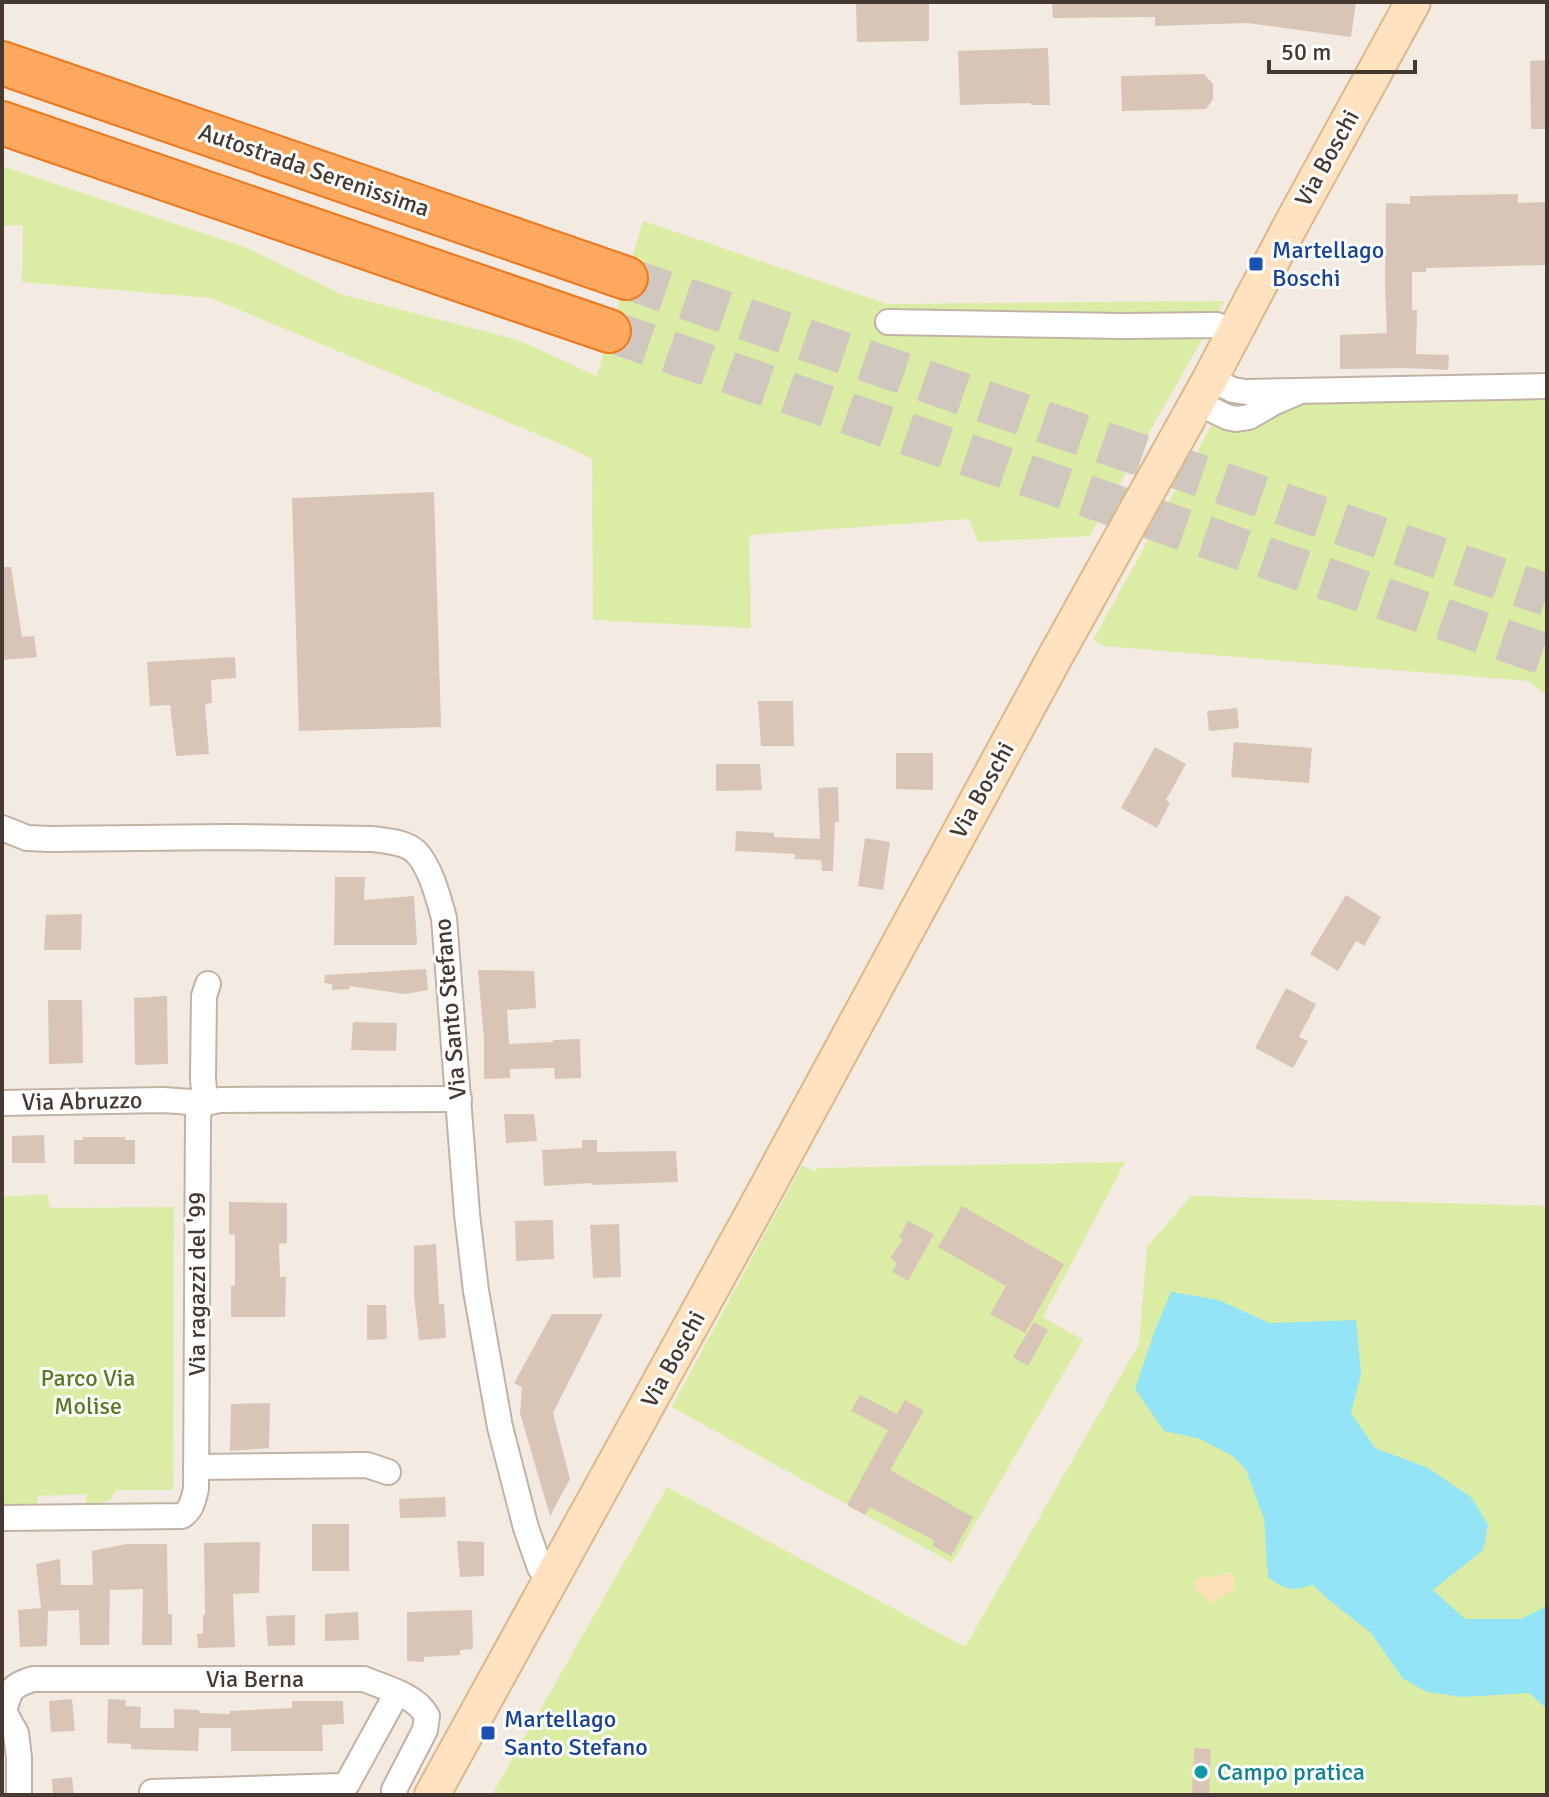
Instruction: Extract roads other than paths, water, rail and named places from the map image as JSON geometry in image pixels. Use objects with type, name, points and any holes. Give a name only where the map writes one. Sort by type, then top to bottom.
[{"type":"highway","name":"Autostrada Serenissima","points":[[2,63],[626,278]]},
{"type":"highway","points":[[2,123],[609,331]]},
{"type":"main road","name":"Via Boschi","points":[[432,1795],[1203,391],[1413,2]]},
{"type":"street","points":[[888,322],[1217,325],[1234,333]]},
{"type":"street","points":[[1203,391],[1547,386]]},
{"type":"street","name":"Via Santo Stefano","points":[[2,828],[27,838],[50,839],[373,839],[395,842],[415,851],[431,877],[444,918],[467,1214],[476,1291],[500,1427],[526,1528],[540,1568],[551,1577]]},
{"type":"street","name":"Via ragazzi del '99","points":[[2,1518],[170,1517],[182,1516],[193,1503],[196,1489],[198,1116],[205,1103],[204,996],[208,984]]},
{"type":"street","points":[[205,1103],[220,1100],[459,1099]]},
{"type":"street","name":"Via Abruzzo","points":[[2,1103],[163,1100],[205,1103]]},
{"type":"street","points":[[196,1467],[367,1465],[388,1472]]},
{"type":"street","name":"Via Berna","points":[[19,1795],[16,1733],[3,1713],[9,1692],[16,1684],[33,1679],[364,1679],[418,1704],[427,1716],[427,1723],[394,1790],[395,1795]]},
{"type":"street","points":[[152,1792],[238,1791],[347,1784],[397,1693]]},
{"type":"water","points":[[1171,1292],[1219,1300],[1269,1323],[1356,1320],[1361,1374],[1351,1413],[1375,1448],[1428,1468],[1472,1498],[1488,1525],[1483,1550],[1433,1590],[1465,1619],[1521,1619],[1547,1606],[1547,1709],[1529,1693],[1462,1697],[1427,1692],[1403,1679],[1371,1633],[1313,1585],[1289,1588],[1268,1577],[1264,1519],[1246,1470],[1233,1456],[1200,1439],[1164,1431],[1135,1389]]},
{"type":"tunnel","points":[[626,278],[1547,595]]},
{"type":"tunnel","points":[[609,331],[1547,655]]},
{"type":"place","name":"Martellago Boschi","points":[[1256,264]]},
{"type":"place","name":"Martellago Santo Stefano","points":[[488,1733]]},
{"type":"place","name":"Campo pratica","points":[[1201,1772]]},
{"type":"park label","name":"Parco Via Molise","points":[[88,1392]]}]
